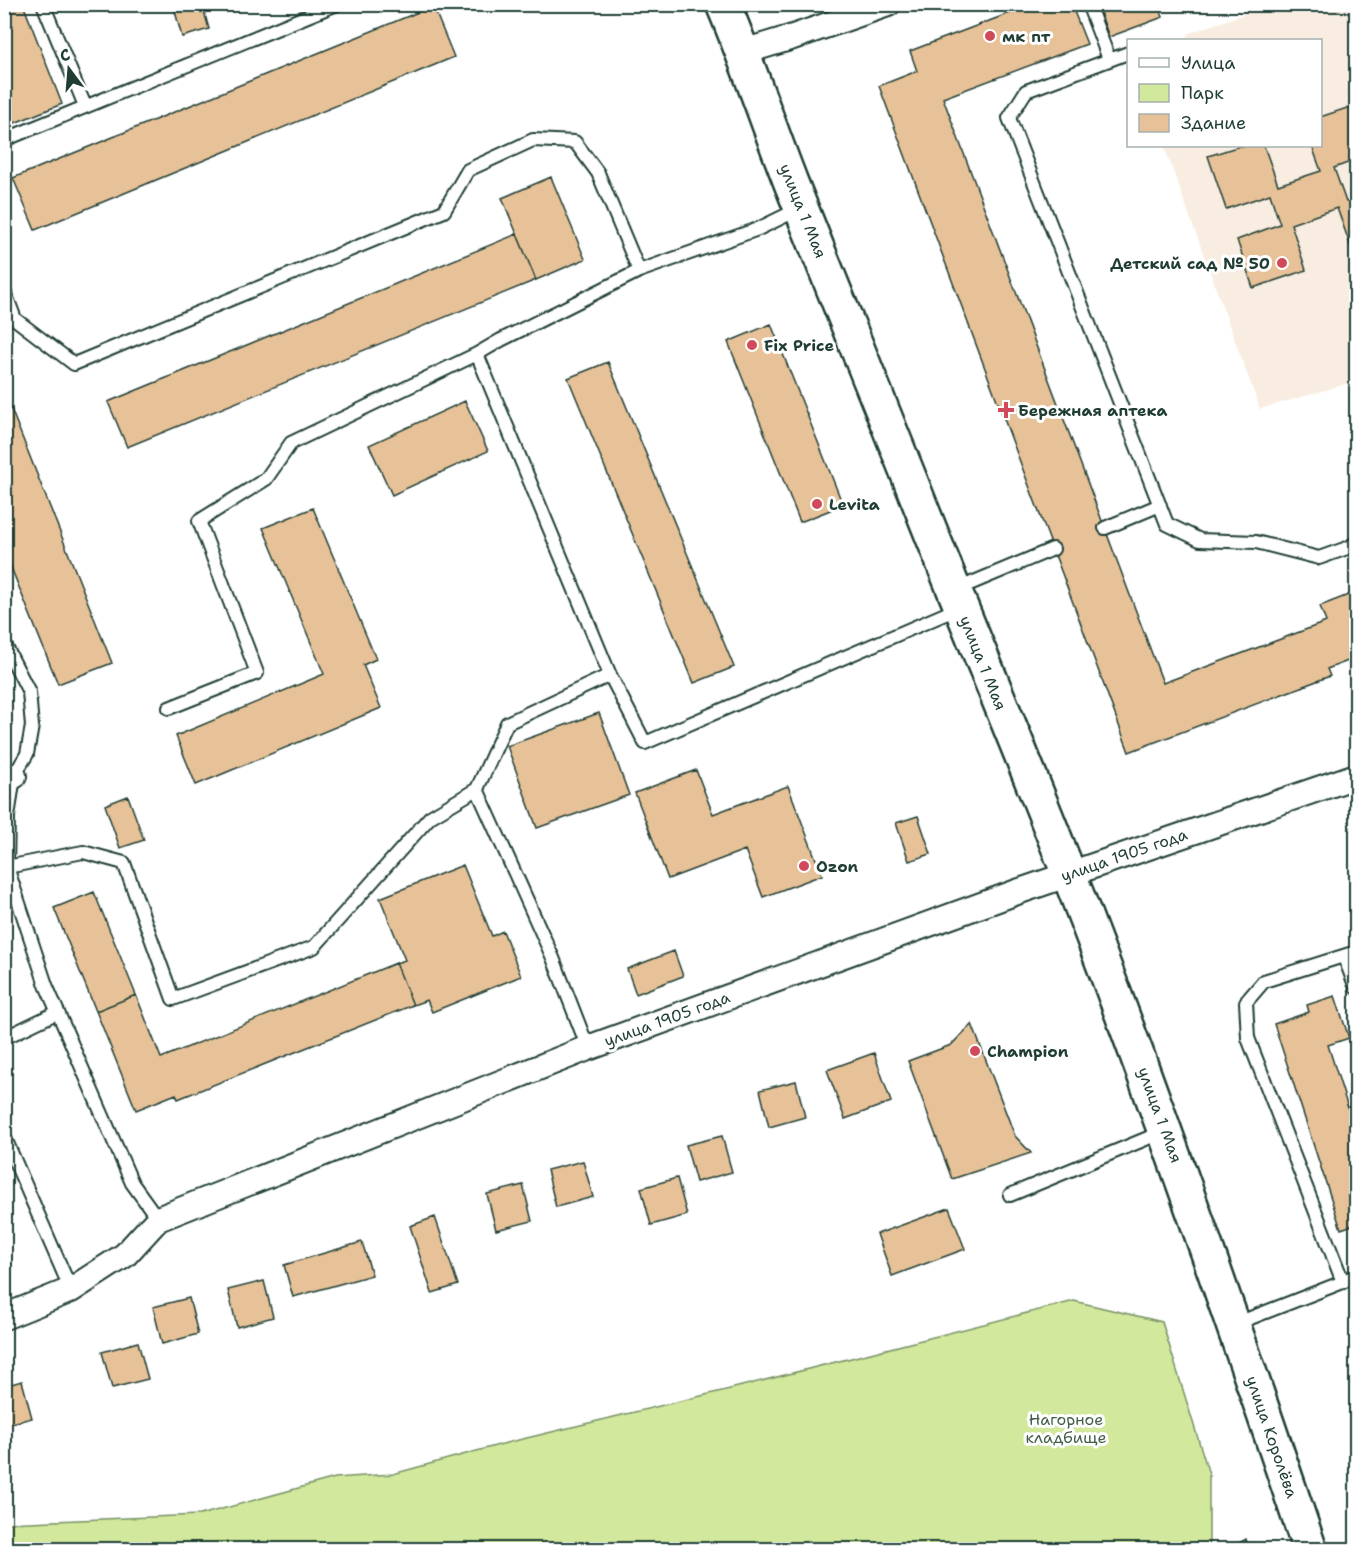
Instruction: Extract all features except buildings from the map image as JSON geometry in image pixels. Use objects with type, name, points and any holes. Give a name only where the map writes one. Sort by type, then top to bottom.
[{"type":"main road","name":"улица 1 Мая","points":[[723,4],[801,208],[1069,874],[1166,1131],[1234,1324]]},
{"type":"main road","name":"улица Королёва","points":[[1234,1324],[1310,1550]]},
{"type":"street","points":[[743,52],[799,36],[888,4]]},
{"type":"street","name":"улица 1905 года","points":[[4,1317],[71,1290],[125,1255],[158,1219],[588,1048],[1069,874],[1356,776]]},
{"type":"lane","points":[[43,4],[85,106]]},
{"type":"lane","points":[[1088,4],[1109,59]]},
{"type":"lane","points":[[4,140],[334,5]]},
{"type":"lane","points":[[1127,53],[1026,91],[1009,118],[1167,524],[1200,540],[1256,542],[1319,558],[1350,547],[1356,542]]},
{"type":"lane","points":[[4,290],[10,322],[74,364],[444,211],[468,170],[533,140],[575,142],[598,173],[639,271]]},
{"type":"lane","points":[[169,708],[257,673],[199,521],[266,480],[291,443],[477,354],[639,271],[758,230],[801,208]]},
{"type":"lane","points":[[477,354],[610,675],[645,743],[957,599],[1053,549]]},
{"type":"lane","points":[[1105,528],[1160,506]]},
{"type":"lane","points":[[4,643],[29,692],[32,726],[27,754],[9,778],[6,866],[46,985],[132,1184],[158,1219]]},
{"type":"lane","points":[[6,866],[83,852],[124,863],[173,999],[314,947],[430,817],[477,789],[507,723],[610,675]]},
{"type":"lane","points":[[477,789],[553,958],[588,1048]]},
{"type":"lane","points":[[1343,1282],[1248,1038],[1246,1002],[1264,981],[1350,954],[1356,988]]},
{"type":"lane","points":[[4,1038],[58,1012]]},
{"type":"lane","points":[[1010,1195],[1166,1131]]},
{"type":"lane","points":[[4,1136],[71,1290]]},
{"type":"lane","points":[[1234,1324],[1356,1275]]},
{"type":"shaded area","name":"Детский сад № 50","points":[[1271,5],[1356,5],[1356,381],[1260,409],[1164,147],[1322,147],[1322,39],[1186,39],[1189,33]]},
{"type":"green space","name":"Нагорное кладбище","points":[[1074,1301],[1162,1322],[1209,1474],[1209,1549],[5,1549],[5,1523],[200,1515],[335,1478],[393,1474],[506,1443],[730,1389]]},
{"type":"place","name":"мк пт","points":[[990,36]]},
{"type":"place","name":"Детский сад № 50","points":[[1282,263]]},
{"type":"place","name":"Fix Price","points":[[752,345]]},
{"type":"place","name":"Бережная аптека","points":[[1006,410]]},
{"type":"place","name":"Levita","points":[[817,504]]},
{"type":"place","name":"Ozon","points":[[804,866]]},
{"type":"place","name":"Champion","points":[[975,1051]]}]
